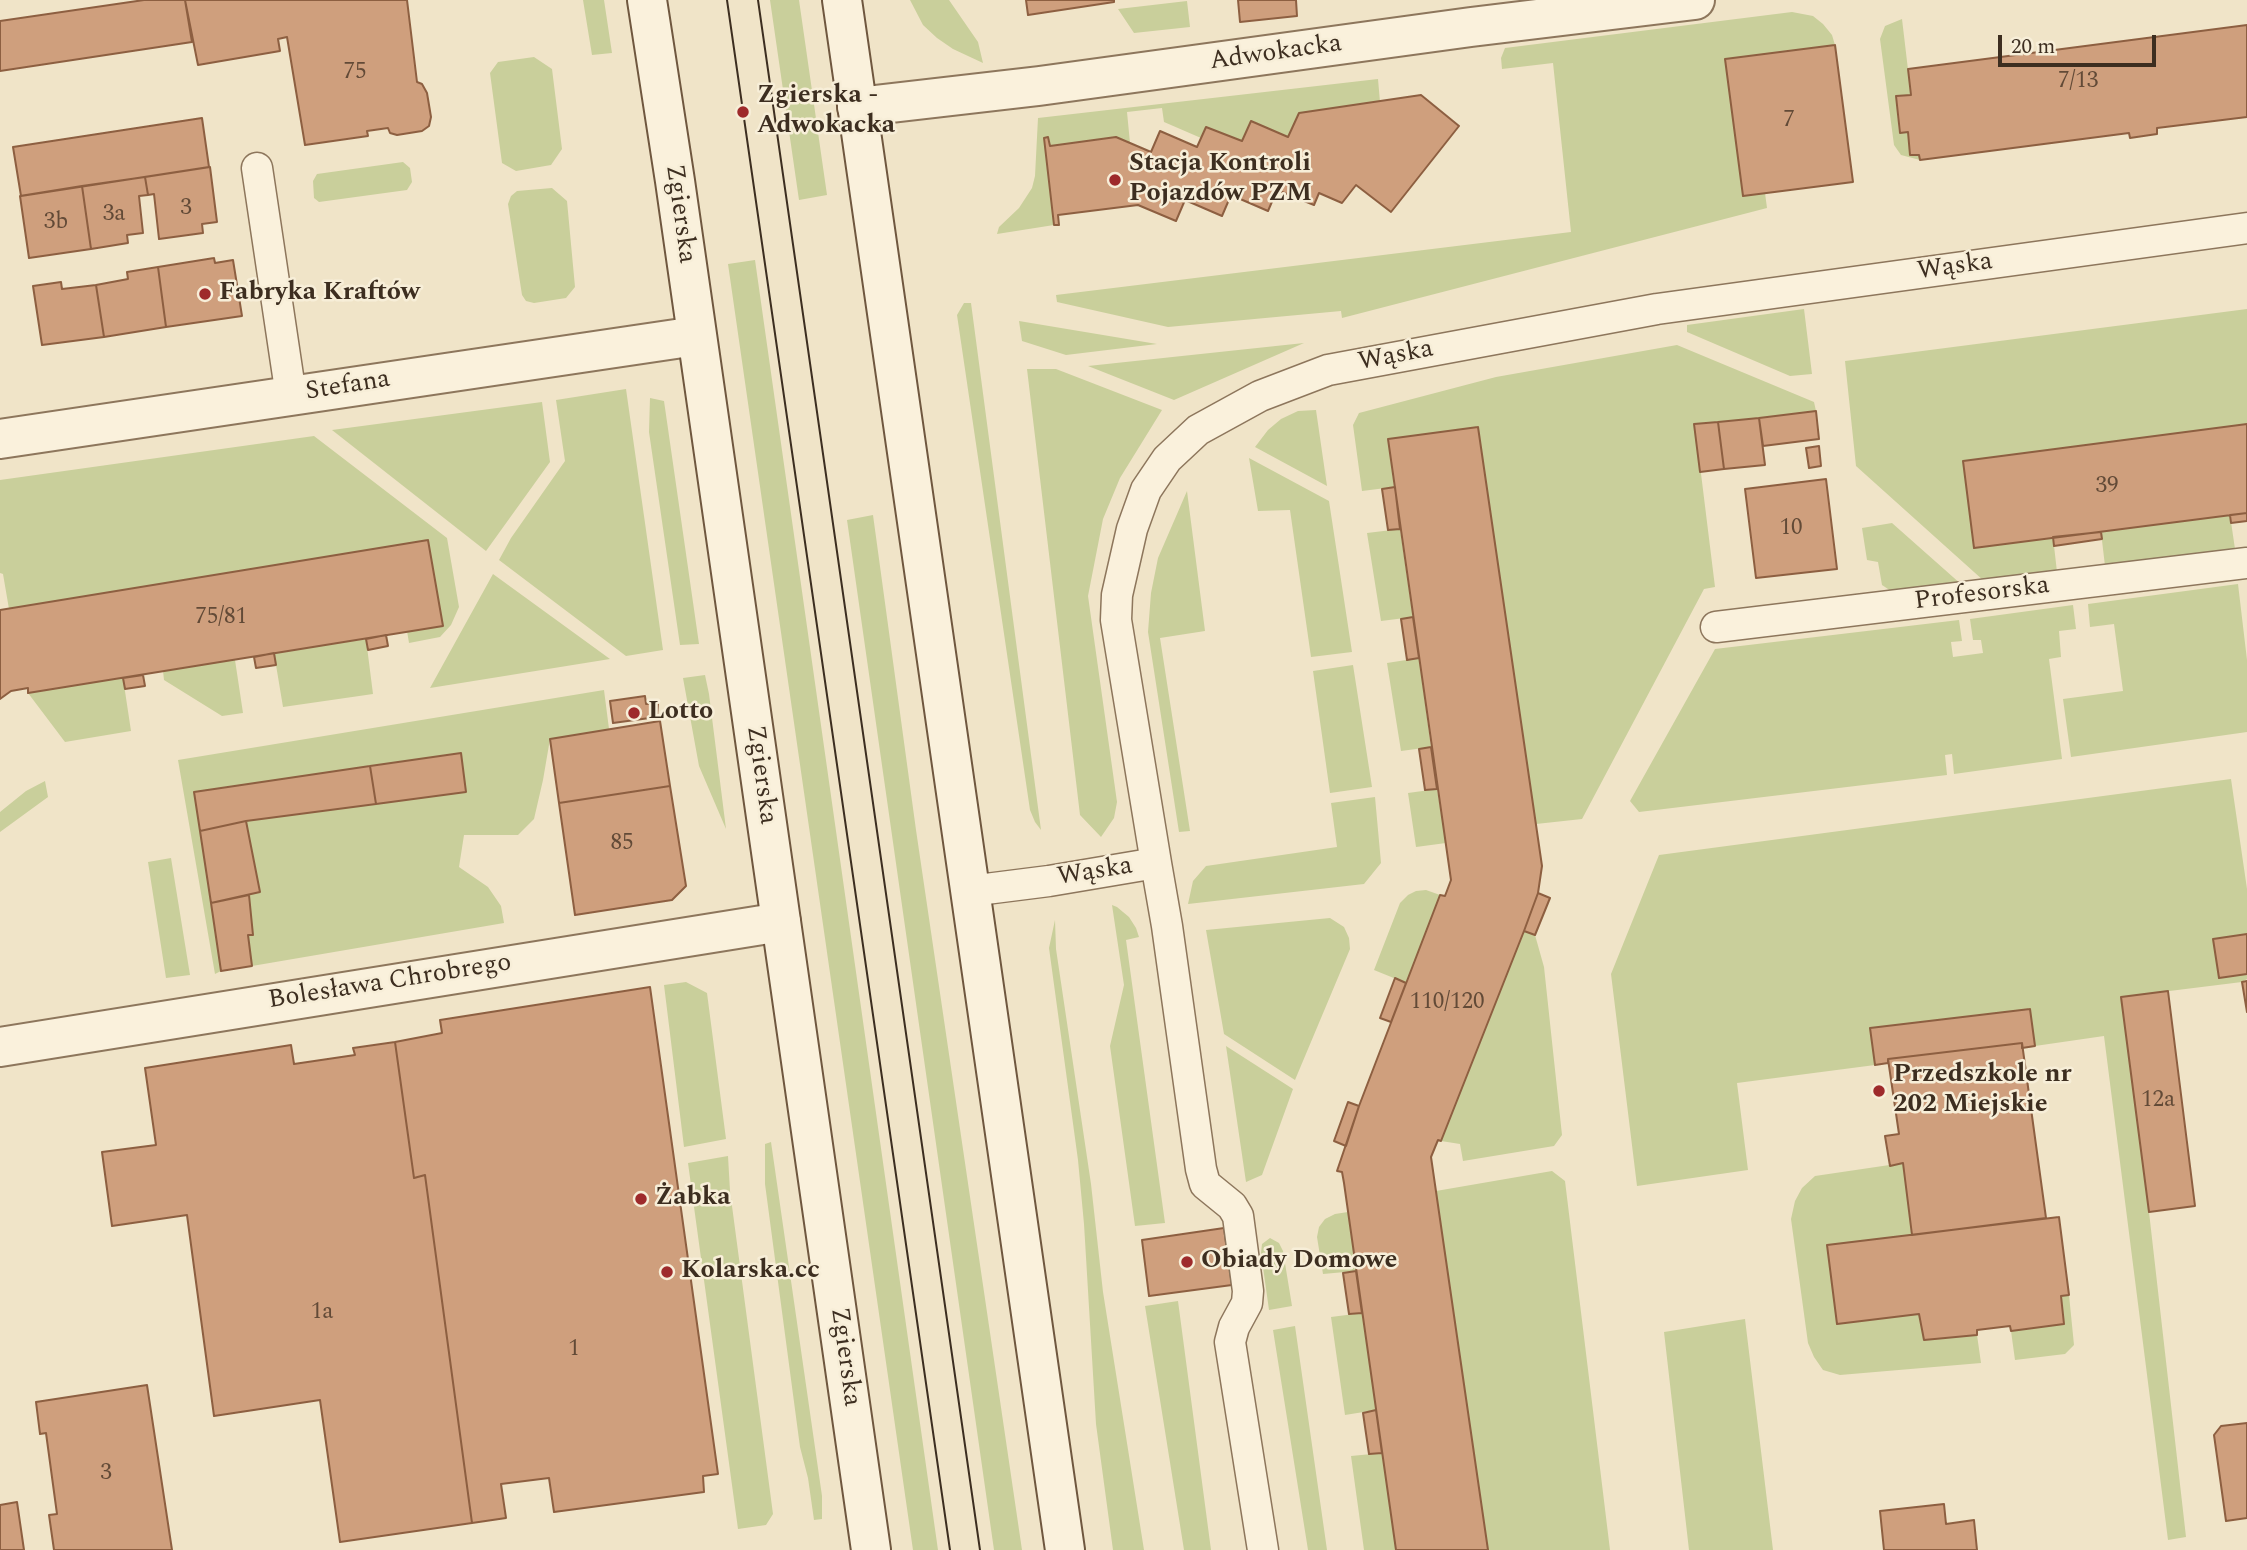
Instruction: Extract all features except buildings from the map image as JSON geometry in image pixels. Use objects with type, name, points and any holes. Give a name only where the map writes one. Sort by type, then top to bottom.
[{"type":"main road","name":"Zgierska","points":[[647,0],[871,1550]]},
{"type":"main road","points":[[842,0],[1065,1550]]},
{"type":"main road","name":"Adwokacka","points":[[858,107],[1695,0]]},
{"type":"main road","name":"Stefana","points":[[0,439],[696,336]]},
{"type":"main road","name":"Bolesława Chrobrego","points":[[0,1047],[781,922]]},
{"type":"lane","points":[[257,168],[291,396]]},
{"type":"lane","name":"Wąska","points":[[970,891],[1156,863],[1121,655],[1116,620],[1117,595],[1132,529],[1146,490],[1167,459],[1198,430],[1260,396],[1328,370],[1657,309],[2247,228]]},
{"type":"lane","name":"Profesorska","points":[[1716,628],[2247,563]]},
{"type":"lane","points":[[1156,863],[1201,1169],[1205,1184],[1232,1206],[1238,1216],[1248,1291],[1247,1303],[1234,1327],[1230,1342],[1263,1550]]},
{"type":"green space","points":[[583,0],[604,0],[612,53],[592,55]]},
{"type":"green space","points":[[770,0],[799,0],[827,195],[799,200]]},
{"type":"green space","points":[[910,0],[949,0],[978,42],[983,63],[937,38],[923,25]]},
{"type":"green space","points":[[1187,1],[1190,27],[1134,33],[1118,9]]},
{"type":"green space","points":[[1792,12],[1813,16],[1832,35],[1835,45],[1725,60],[1743,196],[1765,193],[1767,208],[1342,318],[1341,311],[1168,327],[1057,302],[1056,295],[1571,232],[1553,63],[1502,69],[1501,58],[1505,48]]},
{"type":"green space","points":[[1902,19],[1911,95],[1896,97],[1899,132],[1908,132],[1910,155],[1919,155],[1920,160],[1901,155],[1894,145],[1880,39],[1885,26]]},
{"type":"green space","points":[[534,57],[552,69],[562,149],[551,165],[516,171],[502,163],[490,73],[498,62]]},
{"type":"green space","points":[[1378,79],[1380,102],[1299,113],[1288,137],[1242,141],[1206,127],[1201,138],[1164,122],[1162,108],[1127,112],[1130,143],[1116,137],[1050,146],[1044,138],[1054,225],[997,234],[999,227],[1019,208],[1032,188],[1038,118]]},
{"type":"green space","points":[[403,162],[410,168],[412,182],[407,190],[319,202],[314,198],[313,181],[317,174]]},
{"type":"green space","points":[[552,188],[567,201],[575,287],[566,298],[534,303],[526,301],[522,295],[508,204],[517,191]]},
{"type":"green space","points":[[755,260],[938,1550],[913,1550],[728,264]]},
{"type":"green space","points":[[964,303],[971,303],[1041,830],[1030,810],[957,315]]},
{"type":"green space","points":[[1804,309],[1812,374],[1790,376],[1687,332],[1687,325]]},
{"type":"green space","points":[[2247,309],[2247,424],[1963,461],[1974,548],[2053,537],[2057,572],[1984,581],[1856,466],[1845,361]]},
{"type":"green space","points":[[1019,321],[1157,344],[1066,355],[1022,341]]},
{"type":"green space","points":[[1304,343],[1174,400],[1088,366]]},
{"type":"green space","points":[[1677,345],[1814,402],[1816,411],[1695,425],[1715,587],[1704,589],[1582,819],[1536,824],[1478,427],[1388,439],[1394,487],[1362,491],[1353,425],[1359,413],[1496,377]]},
{"type":"green space","points":[[1027,369],[1056,369],[1162,410],[1120,478],[1103,519],[1088,596],[1117,802],[1114,818],[1101,837],[1080,815]]},
{"type":"green space","points":[[626,389],[663,650],[626,656],[499,560],[511,538],[565,461],[556,400]]},
{"type":"green space","points":[[650,398],[664,401],[699,644],[680,645],[649,432]]},
{"type":"green space","points":[[542,402],[550,462],[486,551],[332,430]]},
{"type":"green space","points":[[1316,410],[1327,486],[1255,447],[1281,419],[1298,411]]},
{"type":"green space","points":[[314,436],[447,538],[459,607],[451,625],[440,637],[409,643],[407,631],[442,626],[428,540],[9,609],[3,574],[0,573],[0,480]]},
{"type":"green space","points":[[1249,458],[1329,501],[1352,652],[1311,657],[1290,510],[1258,511]]},
{"type":"green space","points":[[1187,491],[1205,631],[1160,638],[1190,831],[1179,832],[1148,632],[1151,593],[1158,558]]},
{"type":"green space","points":[[873,515],[916,830],[1022,1550],[994,1550],[847,520]]},
{"type":"green space","points":[[2230,515],[2235,549],[2105,566],[2101,532]]},
{"type":"green space","points":[[1892,523],[1962,585],[1894,593],[1882,585],[1878,562],[1867,560],[1862,528]]},
{"type":"green space","points":[[1400,529],[1413,617],[1381,621],[1367,533]]},
{"type":"green space","points":[[493,574],[610,659],[430,688]]},
{"type":"green space","points":[[2238,584],[2247,660],[2247,732],[2071,757],[2063,699],[2123,691],[2114,624],[2090,627],[2088,604]]},
{"type":"green space","points":[[2073,605],[2076,629],[2059,631],[2061,657],[2049,659],[2062,759],[1954,774],[1952,754],[1945,755],[1947,775],[1639,812],[1630,801],[1715,649],[1959,620],[1962,641],[1951,642],[1953,657],[1983,653],[1981,640],[1973,640],[1970,619]]},
{"type":"green space","points":[[366,639],[373,694],[283,707],[274,653]]},
{"type":"green space","points":[[1419,658],[1431,747],[1401,751],[1387,663]]},
{"type":"green space","points":[[235,660],[243,713],[222,716],[164,680],[163,671]]},
{"type":"green space","points":[[1353,665],[1372,787],[1330,793],[1313,671]]},
{"type":"green space","points":[[705,675],[726,829],[699,766],[683,678]]},
{"type":"green space","points":[[123,678],[131,731],[65,742],[28,693]]},
{"type":"green space","points":[[604,690],[609,729],[550,739],[534,819],[518,835],[464,835],[459,867],[488,887],[501,906],[504,923],[252,966],[248,935],[253,934],[249,895],[260,892],[246,821],[466,792],[461,753],[194,792],[221,971],[215,974],[178,760]]},
{"type":"green space","points":[[2231,779],[2247,889],[2247,934],[2213,939],[2219,978],[2247,974],[2247,979],[2242,982],[2121,997],[2149,1212],[2186,1537],[2168,1540],[2104,1036],[2035,1046],[2029,1009],[1871,1028],[1875,1065],[1737,1083],[1748,1170],[1637,1186],[1611,974],[1659,855]]},
{"type":"green space","points":[[45,781],[48,797],[0,832],[0,812],[26,791]]},
{"type":"green space","points":[[1437,789],[1446,843],[1416,847],[1408,793]]},
{"type":"green space","points":[[1375,797],[1381,863],[1364,884],[1188,904],[1193,881],[1206,866],[1337,847],[1331,803]]},
{"type":"green space","points":[[171,858],[190,975],[166,978],[148,862]]},
{"type":"green space","points":[[1426,890],[1440,895],[1406,983],[1374,970],[1400,903],[1416,891]]},
{"type":"green space","points":[[1112,905],[1129,917],[1139,937],[1126,940],[1165,1223],[1135,1226],[1110,1046],[1124,985]]},
{"type":"green space","points":[[1330,918],[1344,927],[1350,949],[1295,1080],[1224,1034],[1206,930]]},
{"type":"green space","points":[[1055,920],[1056,949],[1091,1184],[1103,1292],[1144,1550],[1113,1550],[1096,1424],[1078,1160],[1049,948]]},
{"type":"green space","points":[[1524,931],[1535,935],[1544,967],[1562,1135],[1554,1146],[1463,1161],[1460,1144],[1441,1141]]},
{"type":"green space","points":[[686,982],[707,993],[726,1139],[684,1147],[664,985]]},
{"type":"green space","points":[[1226,1046],[1293,1089],[1262,1175],[1246,1182]]},
{"type":"green space","points":[[771,1142],[822,1496],[822,1519],[814,1520],[800,1447],[765,1184],[765,1144]]},
{"type":"green space","points":[[728,1156],[730,1191],[773,1514],[766,1525],[738,1529],[688,1163]]},
{"type":"green space","points":[[1903,1163],[1912,1235],[1827,1246],[1837,1323],[1919,1314],[1924,1340],[1977,1335],[1981,1363],[1840,1375],[1823,1370],[1808,1343],[1791,1219],[1795,1201],[1802,1188],[1815,1176]]},
{"type":"green space","points":[[1552,1171],[1565,1181],[1610,1550],[1488,1550],[1436,1191]]},
{"type":"green space","points":[[1348,1212],[1356,1271],[1323,1274],[1317,1237],[1319,1227],[1325,1219]]},
{"type":"green space","points":[[1270,1238],[1279,1243],[1283,1251],[1292,1306],[1269,1310],[1261,1253],[1262,1244]]},
{"type":"green space","points":[[2069,1295],[2074,1345],[2065,1354],[2015,1360],[2011,1331],[2063,1324],[2061,1296]]},
{"type":"green space","points":[[1178,1301],[1211,1550],[1184,1550],[1145,1306]]},
{"type":"green space","points":[[1362,1313],[1376,1410],[1345,1415],[1331,1317]]},
{"type":"green space","points":[[1745,1319],[1773,1550],[1689,1550],[1664,1332]]},
{"type":"green space","points":[[1295,1326],[1327,1550],[1308,1550],[1273,1330]]},
{"type":"green space","points":[[1382,1453],[1396,1550],[1364,1550],[1351,1456]]},
{"type":"tram line","points":[[727,0],[950,1550]]},
{"type":"tram line","points":[[758,0],[980,1550]]},
{"type":"place","name":"Zgierska - Adwokacka","points":[[743,112]]},
{"type":"place","name":"Stacja Kontroli Pojazdów PZM","points":[[1115,180]]},
{"type":"place","name":"Fabryka Kraftów","points":[[205,294]]},
{"type":"place","name":"Lotto","points":[[634,713]]},
{"type":"place","name":"Przedszkole nr 202 Miejskie","points":[[1879,1091]]},
{"type":"place","name":"Żabka","points":[[641,1199]]},
{"type":"place","name":"Obiady Domowe","points":[[1187,1262]]},
{"type":"place","name":"Kolarska.cc","points":[[667,1272]]}]
